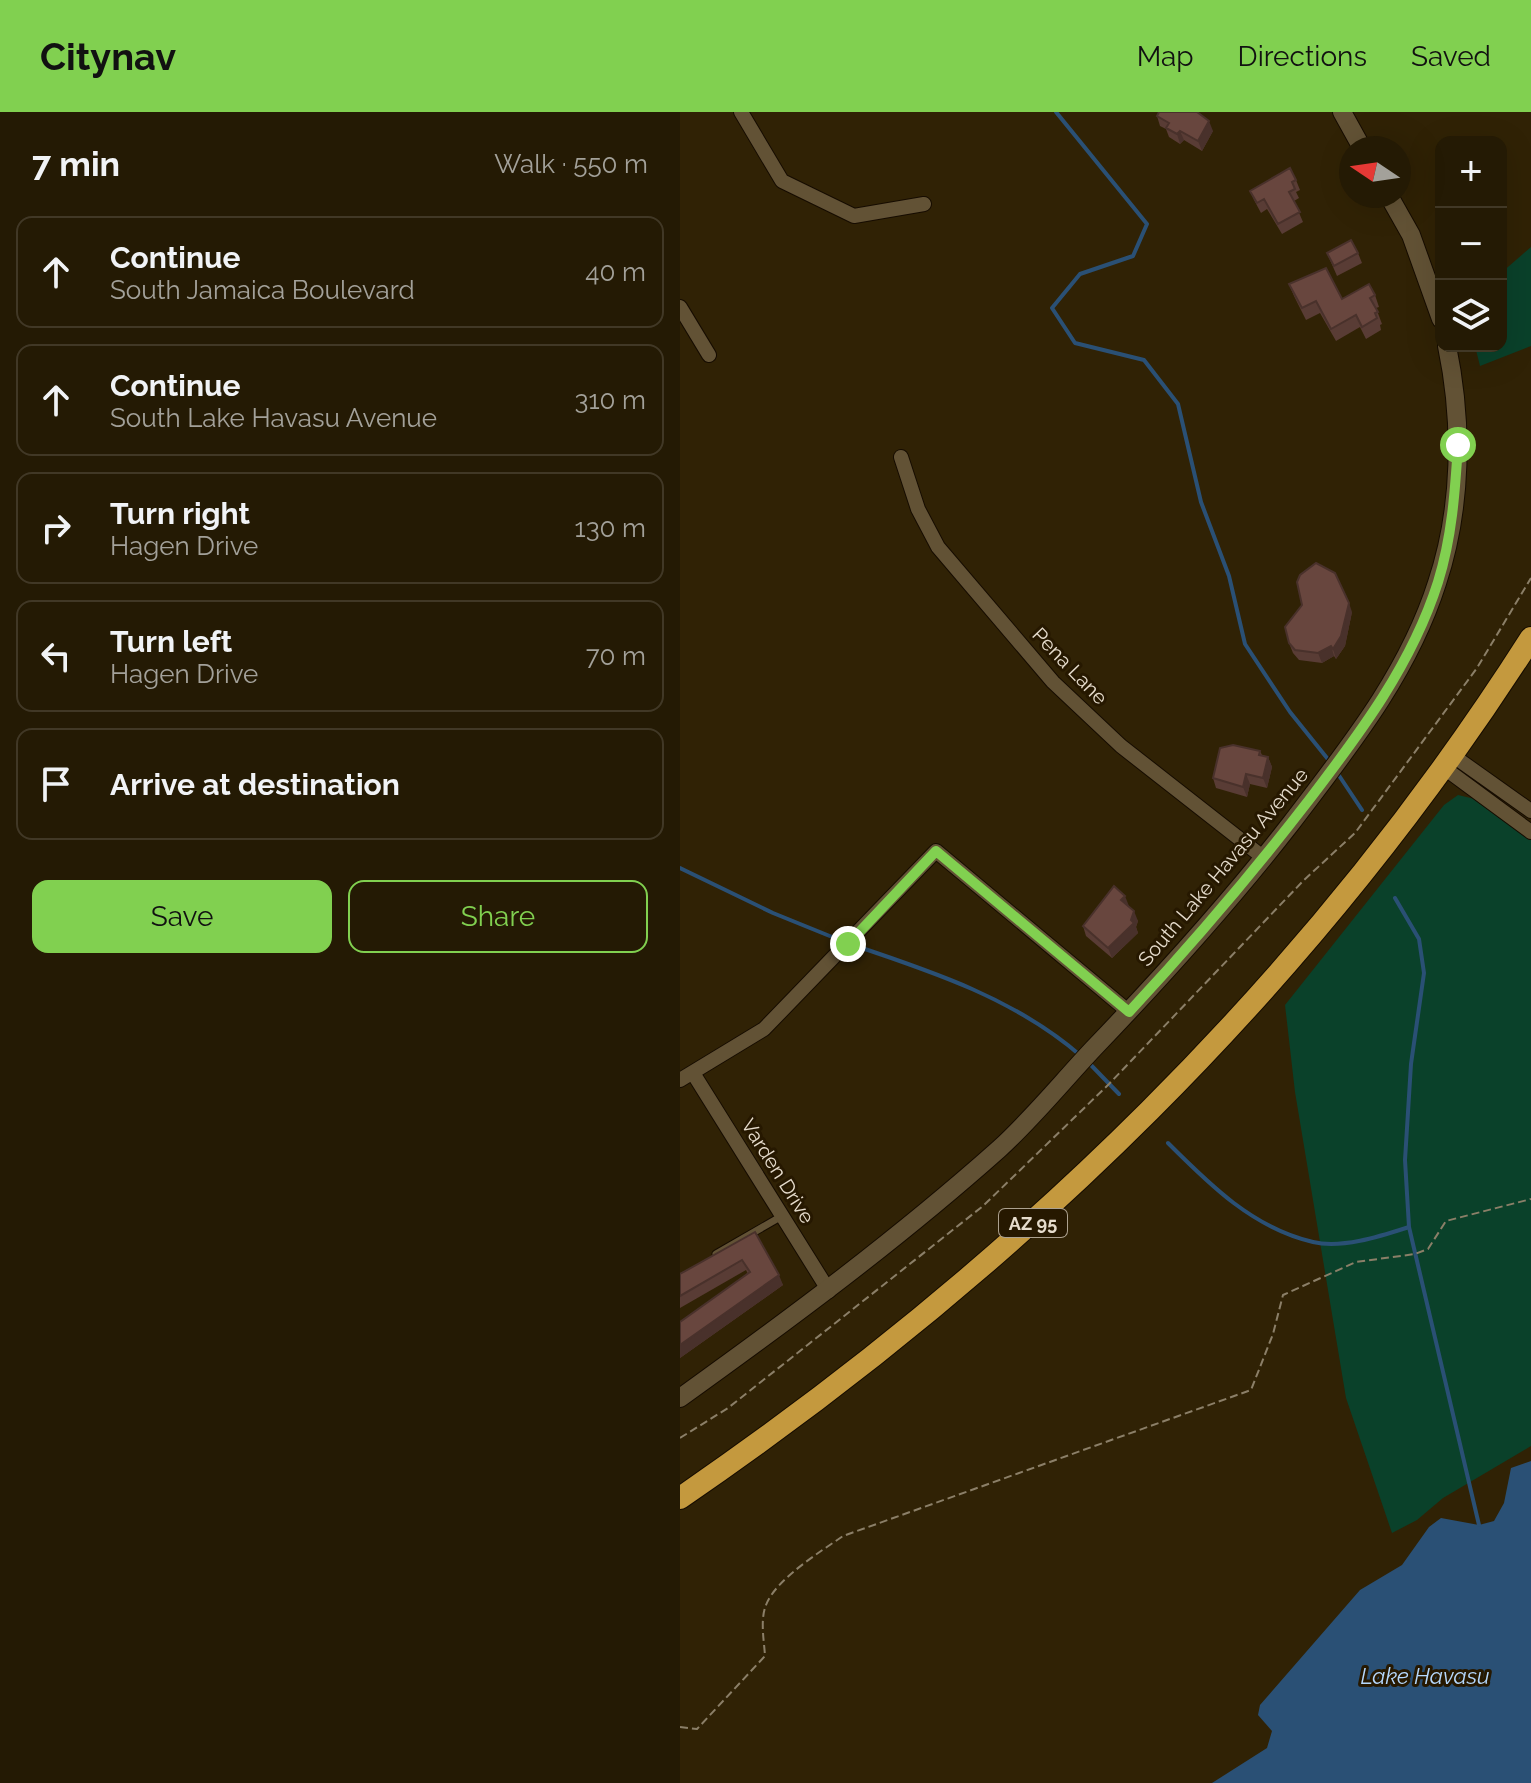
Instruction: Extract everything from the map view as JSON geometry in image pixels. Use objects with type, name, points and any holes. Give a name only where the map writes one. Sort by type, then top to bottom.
[{"type":"highway","name":"AZ 95","points":[[680,1498],[800,1414],[907,1330],[1087,1173],[1193,1067],[1284,967],[1448,761],[1531,638]]},
{"type":"main road","points":[[1342,112],[1355,136]]},
{"type":"main road","points":[[1396,208],[1411,235],[1435,302]]},
{"type":"main road","name":"South Lake Havasu Avenue","points":[[680,1398],[829,1291],[1001,1147],[1200,936],[1368,723],[1412,647],[1438,582],[1454,515],[1458,445],[1454,379],[1448,352]]},
{"type":"street","points":[[741,112],[782,181],[854,216],[924,204]]},
{"type":"street","points":[[680,307],[709,355]]},
{"type":"street","name":"Pena Lane","points":[[901,457],[918,509],[938,547],[1053,682],[1121,746],[1264,858]]},
{"type":"street","points":[[1448,761],[1531,811]]},
{"type":"street","points":[[1448,761],[1531,832]]},
{"type":"street","points":[[686,1077],[764,1029],[936,851],[1129,1012]]},
{"type":"street","name":"Varden Drive","points":[[686,1077],[782,1215],[829,1291]]},
{"type":"lane","points":[[705,1260],[782,1215]]},
{"type":"path","points":[[680,1438],[728,1408],[983,1206],[1109,1084],[1304,880],[1355,833],[1477,668],[1531,578]]},
{"type":"path","points":[[680,1727],[697,1729],[765,1656],[763,1623],[766,1603],[794,1571],[843,1536],[1251,1390],[1273,1334],[1283,1295],[1356,1262],[1415,1254],[1428,1249],[1446,1221],[1531,1199]]},
{"type":"green space","points":[[1531,247],[1531,346],[1480,366],[1476,352],[1507,352],[1507,268]]},
{"type":"green space","points":[[1458,795],[1479,800],[1531,840],[1531,1446],[1443,1498],[1417,1520],[1392,1533],[1346,1398],[1295,1092],[1285,1005],[1444,805]]},
{"type":"water","name":"Lake Havasu","points":[[1531,1461],[1531,1783],[1212,1783],[1267,1748],[1272,1731],[1258,1715],[1260,1705],[1360,1590],[1402,1565],[1429,1527],[1441,1518],[1479,1525],[1494,1521],[1504,1503],[1511,1468]]},
{"type":"building","points":[[1159,112],[1197,112],[1209,121],[1198,141],[1180,131],[1177,134],[1166,128],[1169,123],[1157,116]]},
{"type":"building","points":[[1290,168],[1296,180],[1292,182],[1295,189],[1289,192],[1300,212],[1278,224],[1264,199],[1257,203],[1250,191]]},
{"type":"building","points":[[1351,240],[1358,253],[1334,266],[1327,253]]},
{"type":"building","points":[[1326,268],[1342,299],[1369,284],[1375,295],[1370,298],[1378,312],[1375,313],[1377,318],[1362,327],[1356,315],[1331,329],[1316,301],[1302,308],[1289,284]]},
{"type":"building","points":[[1316,563],[1335,573],[1349,603],[1341,636],[1333,649],[1331,646],[1318,653],[1295,650],[1289,643],[1285,627],[1302,605],[1297,582],[1300,575]]},
{"type":"building","points":[[1233,745],[1260,751],[1259,755],[1268,757],[1263,778],[1246,774],[1243,787],[1213,778],[1220,748]]},
{"type":"building","points":[[1114,886],[1125,896],[1121,900],[1134,911],[1131,920],[1134,923],[1108,948],[1083,926]]},
{"type":"building","points":[[755,1232],[779,1275],[680,1345],[680,1322],[750,1272],[742,1260],[680,1296],[680,1274]]},
{"type":"waterway","points":[[1056,112],[1147,224],[1133,256],[1080,274],[1052,308],[1075,343],[1144,360],[1178,404],[1201,502],[1229,576],[1245,644],[1290,712],[1331,763]]},
{"type":"waterway","points":[[1338,774],[1362,810]]},
{"type":"waterway","points":[[680,868],[773,913],[842,941]]},
{"type":"waterway","points":[[1395,898],[1419,939],[1424,973],[1411,1064],[1405,1160],[1409,1227],[1479,1525]]},
{"type":"waterway","points":[[850,944],[942,976],[1001,1003],[1029,1018],[1081,1056]]},
{"type":"waterway","points":[[1088,1062],[1119,1094]]},
{"type":"waterway","points":[[1168,1143],[1234,1203],[1271,1227],[1291,1235],[1313,1242],[1336,1244],[1409,1227]]},
{"type":"route","points":[[848,944],[936,851],[1129,1012],[1200,936],[1368,723],[1412,647],[1438,582],[1454,515],[1458,445]]}]
